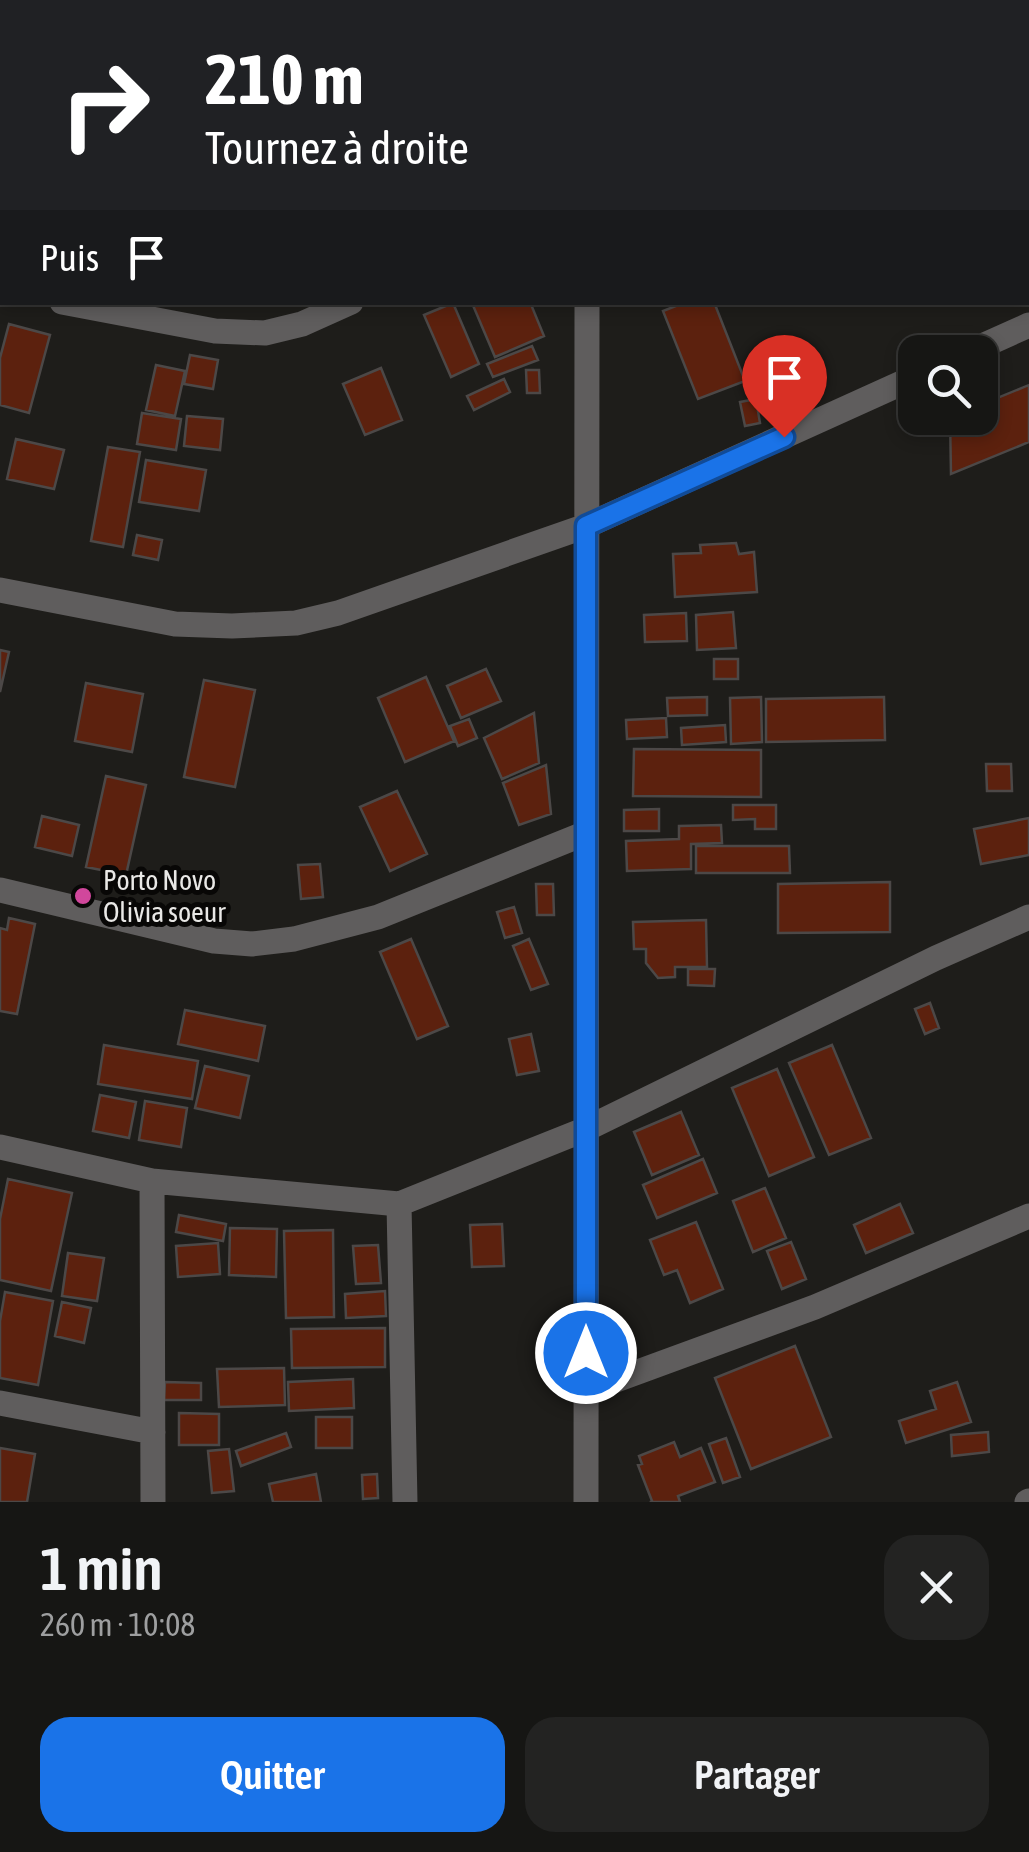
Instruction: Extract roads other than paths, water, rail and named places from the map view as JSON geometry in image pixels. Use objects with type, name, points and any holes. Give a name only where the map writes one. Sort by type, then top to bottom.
[{"type":"street","points":[[78,305],[215,331],[265,333],[302,324],[344,305]]},
{"type":"street","points":[[586,305],[586,1502]]},
{"type":"street","points":[[998,340],[1029,326]]},
{"type":"street","points":[[0,590],[174,624],[296,623],[338,614],[586,526],[898,385]]},
{"type":"street","points":[[0,890],[214,941],[252,944],[294,939],[378,918],[586,833]]},
{"type":"street","points":[[0,1147],[152,1181],[399,1204],[586,1129],[936,958],[1029,917]]},
{"type":"street","points":[[152,1181],[153,1502]]},
{"type":"street","points":[[399,1204],[404,1502]]},
{"type":"street","points":[[586,1391],[815,1307],[1029,1216]]},
{"type":"street","points":[[0,1403],[152,1432]]},
{"type":"place","name":"Porto Novo Olivia soeur","points":[[83,896]]}]
